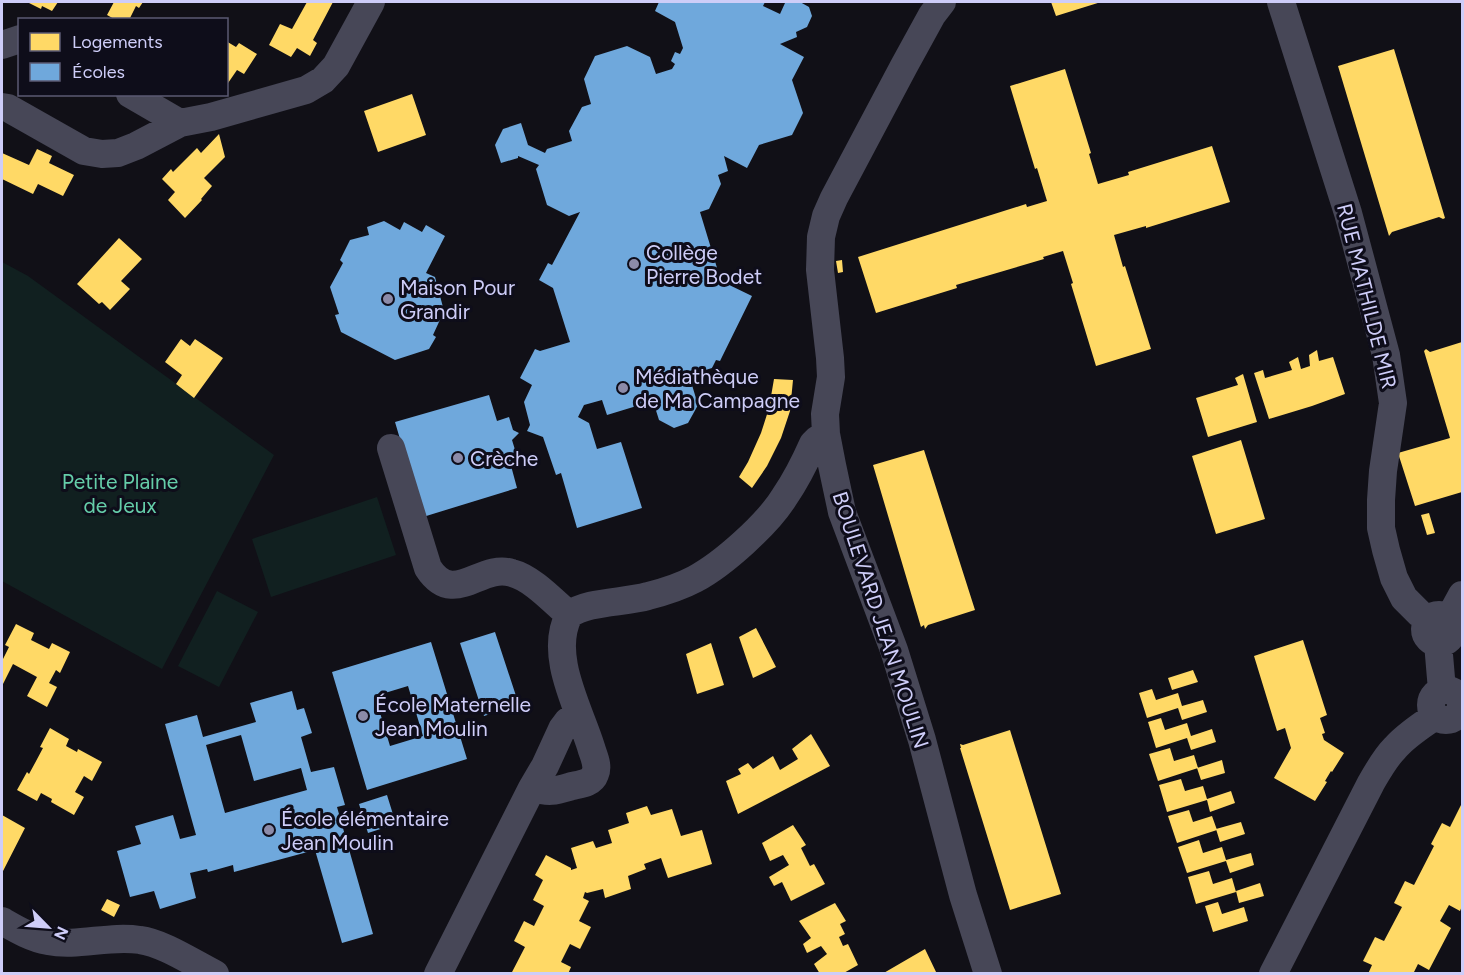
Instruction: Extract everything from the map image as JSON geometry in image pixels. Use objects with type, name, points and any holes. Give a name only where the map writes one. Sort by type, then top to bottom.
[{"type":"street","points":[[2,107],[8,108],[84,151],[102,154],[118,153],[180,123],[212,117],[295,94],[323,80],[336,66],[371,2]]},
{"type":"street","name":"BOULEVARD JEAN MOULIN","points":[[942,2],[932,15],[904,66],[826,216],[821,237],[820,270],[831,377],[825,414],[826,434],[842,512],[894,650],[922,740],[963,896],[988,974]]},
{"type":"street","name":"RUE MATHILDE MIR","points":[[1281,2],[1348,213],[1386,355],[1393,403],[1381,500],[1381,528],[1386,550],[1394,578],[1404,598],[1419,613],[1445,619]]},
{"type":"street","points":[[2,45],[18,40]]},
{"type":"street","points":[[133,96],[180,123]]},
{"type":"street","points":[[532,788],[546,792],[555,791],[588,782],[596,772],[597,766],[565,673],[562,637],[568,615],[576,609],[587,606],[646,597],[675,588],[704,573],[741,545],[765,521],[784,499],[813,444],[826,434]]},
{"type":"street","points":[[391,448],[428,567],[435,578],[443,583],[460,585],[492,573],[502,571],[513,573],[527,580],[568,615]]},
{"type":"street","points":[[1273,974],[1384,761],[1405,738],[1450,705],[1445,619]]},
{"type":"street","points":[[438,974],[562,729],[568,721],[579,714]]},
{"type":"street","points":[[2,921],[25,934],[48,941],[124,938],[141,940],[158,945],[215,974]]},
{"type":"green space","name":"Petite Plaine de Jeux","points":[[2,262],[28,276],[274,455],[162,669],[2,581]]},
{"type":"green space","points":[[377,497],[396,555],[271,597],[252,539]]},
{"type":"green space","points":[[217,591],[258,612],[219,687],[178,666]]},
{"type":"building: Logements","points":[[27,2],[58,2],[52,11],[42,6],[41,9]]},
{"type":"building: Logements","points":[[114,2],[143,2],[139,8],[136,6],[130,18],[112,18],[107,15]]},
{"type":"building: Logements","points":[[307,2],[333,2],[313,40],[317,43],[310,56],[297,48],[291,57],[269,45],[280,24],[292,29]]},
{"type":"building: Logements","points":[[1051,2],[1101,2],[1056,16]]},
{"type":"building: Logements","points":[[228,42],[236,47],[239,43],[257,54],[244,74],[237,70],[228,83]]},
{"type":"building: Logements","points":[[1394,49],[1445,218],[1439,217],[1392,232],[1389,236],[1338,66]]},
{"type":"building: Logements","points":[[1065,69],[1091,153],[1089,154],[1098,184],[1129,175],[1128,172],[1212,146],[1230,202],[1146,228],[1146,226],[1114,235],[1151,349],[1096,366],[1063,251],[876,313],[858,257],[1026,204],[1027,207],[1047,201],[1010,86]]},
{"type":"building: Logements","points":[[412,94],[426,135],[378,152],[364,111]]},
{"type":"building: Logements","points":[[219,134],[225,157],[204,178],[212,186],[185,218],[168,200],[175,192],[162,179],[171,169],[173,172],[197,148],[201,153]]},
{"type":"building: Logements","points":[[37,149],[52,156],[49,163],[74,175],[63,196],[38,184],[33,194],[2,179],[2,153],[29,165]]},
{"type":"building: Logements","points":[[119,238],[142,259],[121,281],[130,289],[110,310],[102,302],[99,304],[77,284]]},
{"type":"building: Logements","points":[[842,260],[843,272],[838,273],[836,261]]},
{"type":"building: Logements","points":[[181,339],[190,346],[195,339],[223,358],[194,398],[176,384],[182,375],[165,362]]},
{"type":"building: Logements","points":[[1462,342],[1462,492],[1415,506],[1398,453],[1450,438],[1424,351],[1426,349],[1430,352]]},
{"type":"building: Logements","points":[[1317,350],[1319,361],[1333,357],[1345,394],[1269,419],[1254,373],[1263,370],[1265,378],[1292,370],[1289,362],[1298,357],[1301,369],[1310,366],[1309,355]]},
{"type":"building: Logements","points":[[1243,374],[1257,422],[1208,437],[1196,398],[1238,385],[1235,378]]},
{"type":"building: Logements","points":[[774,379],[793,380],[790,411],[781,438],[767,466],[752,488],[739,477],[761,433],[769,408]]},
{"type":"building: Logements","points":[[1241,440],[1265,519],[1216,534],[1192,456]]},
{"type":"building: Logements","points":[[924,450],[975,610],[928,625],[925,629],[924,625],[921,627],[873,465]]},
{"type":"building: Logements","points":[[1429,513],[1435,533],[1427,535],[1421,515]]},
{"type":"building: Logements","points":[[16,624],[34,633],[31,640],[49,649],[52,643],[70,652],[60,673],[56,670],[49,683],[57,687],[47,707],[27,696],[37,677],[13,664],[2,686],[2,658],[9,647],[5,645]]},
{"type":"building: Logements","points":[[756,628],[776,667],[753,678],[739,637]]},
{"type":"building: Logements","points":[[1303,640],[1327,715],[1320,718],[1325,733],[1322,734],[1324,740],[1344,753],[1331,771],[1315,801],[1274,778],[1291,748],[1285,728],[1277,731],[1254,656]]},
{"type":"building: Logements","points":[[711,643],[724,685],[697,694],[686,654]]},
{"type":"building: Logements","points":[[1193,670],[1198,682],[1172,690],[1168,678]]},
{"type":"building: Logements","points":[[1152,689],[1156,700],[1178,693],[1182,706],[1203,700],[1207,712],[1182,720],[1178,708],[1147,718],[1139,693]]},
{"type":"building: Logements","points":[[1161,718],[1165,730],[1187,723],[1191,736],[1212,729],[1216,742],[1191,750],[1187,738],[1156,748],[1148,722]]},
{"type":"building: Logements","points":[[50,728],[69,739],[66,746],[77,752],[78,749],[102,762],[92,781],[84,776],[75,792],[84,797],[74,815],[51,802],[52,799],[41,793],[37,801],[17,790],[43,748],[40,747]]},
{"type":"building: Logements","points":[[1010,730],[1061,894],[1010,910],[960,744]]},
{"type":"building: Logements","points":[[811,734],[830,766],[738,814],[726,781],[741,774],[738,769],[748,763],[753,769],[773,756],[780,770],[798,759],[792,749]]},
{"type":"building: Logements","points":[[1170,748],[1174,761],[1194,755],[1198,768],[1158,781],[1149,754]]},
{"type":"building: Logements","points":[[1222,760],[1225,773],[1201,780],[1197,768]]},
{"type":"building: Logements","points":[[1181,779],[1185,791],[1203,786],[1207,799],[1231,791],[1235,803],[1210,812],[1207,800],[1167,812],[1159,785]]},
{"type":"building: Logements","points":[[1462,803],[1462,906],[1460,911],[1449,905],[1440,921],[1451,928],[1429,970],[1418,964],[1413,974],[1368,974],[1372,965],[1363,961],[1375,937],[1384,941],[1402,907],[1394,903],[1405,881],[1414,885],[1434,846],[1431,844],[1442,823],[1450,827]]},
{"type":"building: Logements","points":[[647,806],[651,815],[672,809],[681,836],[702,830],[712,864],[668,878],[661,858],[644,864],[646,869],[628,876],[631,889],[605,898],[603,889],[585,892],[583,898],[589,901],[579,921],[591,927],[580,949],[570,944],[561,962],[571,967],[568,974],[511,974],[525,947],[514,941],[524,921],[534,926],[544,906],[533,900],[543,880],[535,875],[546,855],[571,870],[577,868],[571,848],[593,841],[596,848],[612,843],[608,830],[629,823],[626,813]]},
{"type":"building: Logements","points":[[1189,810],[1193,822],[1212,816],[1217,830],[1177,843],[1168,816]]},
{"type":"building: Logements","points":[[2,815],[25,828],[2,873]]},
{"type":"building: Logements","points":[[1241,822],[1245,834],[1220,842],[1216,829]]},
{"type":"building: Logements","points":[[793,825],[806,845],[801,848],[810,866],[814,864],[825,884],[791,901],[782,882],[774,886],[769,877],[789,865],[783,855],[770,861],[762,843]]},
{"type":"building: Logements","points":[[1199,840],[1203,853],[1222,847],[1226,860],[1251,853],[1254,865],[1230,873],[1226,861],[1187,873],[1178,847]]},
{"type":"building: Logements","points":[[1209,871],[1213,884],[1232,878],[1236,892],[1196,904],[1188,877]]},
{"type":"building: Logements","points":[[1260,883],[1264,896],[1239,903],[1236,891]]},
{"type":"building: Logements","points":[[107,899],[120,905],[114,917],[101,910]]},
{"type":"building: Logements","points":[[1218,902],[1222,914],[1244,907],[1248,921],[1213,932],[1205,906]]},
{"type":"building: Logements","points":[[835,903],[846,921],[840,924],[845,934],[839,937],[843,946],[848,944],[858,965],[842,974],[820,974],[814,964],[827,954],[821,946],[807,953],[803,944],[811,938],[799,921]]},
{"type":"building: Logements","points":[[925,949],[937,974],[882,974]]},
{"type":"building: Écoles","name":"Collège Pierre Bodet","points":[[659,2],[765,2],[763,6],[780,14],[785,3],[800,2],[809,7],[812,16],[807,27],[796,32],[797,37],[780,44],[804,57],[792,80],[803,113],[792,135],[759,145],[747,168],[724,156],[728,171],[718,175],[721,184],[709,209],[700,212],[721,281],[752,296],[720,361],[716,360],[712,368],[689,375],[698,405],[688,423],[674,428],[659,420],[653,401],[607,415],[602,400],[584,405],[578,417],[589,423],[597,449],[621,442],[642,508],[577,528],[561,473],[556,475],[543,437],[527,431],[530,425],[524,402],[532,385],[520,378],[535,349],[540,351],[570,342],[553,288],[539,280],[548,263],[552,265],[580,212],[569,216],[547,205],[536,169],[539,165],[518,156],[518,158],[501,163],[495,145],[503,129],[521,123],[528,145],[545,153],[547,149],[572,141],[569,131],[582,107],[591,104],[584,79],[595,56],[627,46],[650,57],[656,74],[672,69],[675,64],[671,61],[675,52],[680,54],[683,48],[675,22],[655,11]]},
{"type":"building: Écoles","name":"Maison Pour Grandir","points":[[384,221],[400,230],[404,222],[422,232],[426,225],[445,236],[426,273],[435,277],[444,311],[433,335],[436,337],[429,349],[395,360],[341,332],[335,315],[339,314],[330,287],[343,263],[340,260],[350,240],[369,235],[367,227]]},
{"type":"building: Écoles","name":"Crèche","points":[[489,395],[497,421],[509,417],[513,430],[519,433],[512,440],[516,453],[510,455],[517,488],[423,517],[395,422]]},
{"type":"building: Écoles","points":[[495,632],[519,705],[484,716],[460,643]]},
{"type":"building: Écoles","name":"École Maternelle Jean Moulin","points":[[431,642],[467,759],[367,790],[332,672]],"holes":[[[408,686],[423,736],[390,746],[375,696]]]},
{"type":"building: Écoles","name":"École élémentaire Jean Moulin","points":[[292,691],[297,710],[304,708],[312,733],[301,737],[311,772],[334,767],[345,805],[337,807],[373,934],[342,943],[315,850],[234,872],[233,865],[208,872],[207,869],[190,873],[196,898],[160,909],[154,891],[130,897],[117,851],[141,844],[135,826],[173,815],[180,839],[196,835],[165,724],[197,715],[203,737],[256,722],[250,703]],"holes":[[[241,735],[254,781],[301,768],[307,790],[225,813],[206,745]]]},
{"type":"building: Écoles","points":[[387,795],[396,824],[368,833],[359,804]]},
{"type":"place","name":"Collège Pierre Bodet","points":[[634,264]]},
{"type":"place","name":"Maison Pour Grandir","points":[[388,299]]},
{"type":"place","name":"Médiathèque de Ma Campagne","points":[[623,388]]},
{"type":"place","name":"Crèche","points":[[458,458]]},
{"type":"place","name":"École Maternelle Jean Moulin","points":[[363,716]]},
{"type":"place","name":"École élémentaire Jean Moulin","points":[[269,830]]}]
